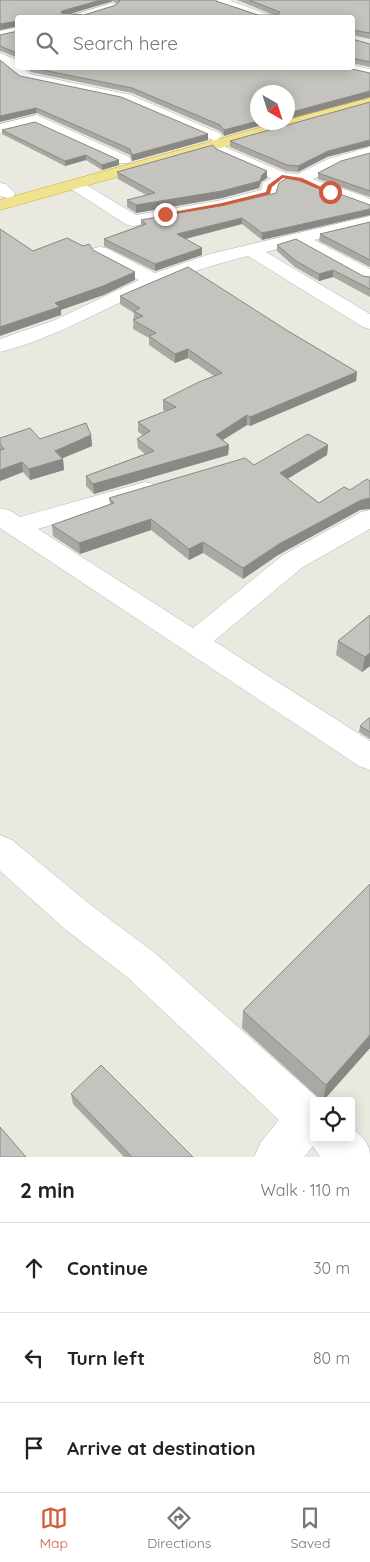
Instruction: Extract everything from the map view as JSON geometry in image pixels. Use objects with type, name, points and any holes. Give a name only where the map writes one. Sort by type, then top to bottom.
[{"type":"highway","points":[[295,114],[370,93]]},
{"type":"highway","points":[[2,195],[123,160],[215,140],[370,102]]},
{"type":"highway","points":[[2,195],[74,184],[215,140],[250,127]]},
{"type":"street","points":[[226,0],[221,2],[260,15]]},
{"type":"street","points":[[80,15],[112,6]]},
{"type":"street","points":[[227,15],[248,12]]},
{"type":"street","points":[[0,35],[15,31]]},
{"type":"street","points":[[355,69],[370,73]]},
{"type":"street","points":[[18,70],[26,76],[126,98],[215,140],[222,151],[282,177],[300,180],[330,192],[343,193],[370,204]]},
{"type":"street","points":[[0,130],[37,119],[123,160]]},
{"type":"street","points":[[300,180],[334,162],[370,152]]},
{"type":"street","points":[[74,184],[133,221],[223,205],[268,192],[270,186],[282,177]]},
{"type":"street","points":[[0,346],[62,324],[154,280],[217,258],[370,220]]},
{"type":"street","points":[[299,239],[363,274]]},
{"type":"street","points":[[251,250],[366,318]]},
{"type":"street","points":[[100,252],[154,280]]},
{"type":"street","points":[[309,286],[332,278],[363,274]]},
{"type":"street","points":[[8,522],[163,483]]},
{"type":"street","points":[[194,642],[293,561],[370,518]]},
{"type":"street","points":[[8,522],[370,757]]},
{"type":"street","points":[[0,850],[79,918],[141,965],[310,1119]]},
{"type":"street","points":[[276,1157],[310,1132]]},
{"type":"street","points":[[336,1142],[352,1157]]},
{"type":"building","points":[[0,0],[101,0],[62,11],[61,13],[84,15],[15,15],[15,22],[0,24]]},
{"type":"building","points":[[118,0],[216,1],[258,15],[84,15],[116,5],[120,1]]},
{"type":"building","points":[[249,0],[370,0],[370,33],[355,30],[355,15],[278,15],[280,12]]},
{"type":"building","points":[[15,32],[15,52],[0,46],[0,35]]},
{"type":"building","points":[[355,40],[370,44],[370,62],[355,59]]},
{"type":"building","points":[[0,60],[20,76],[121,97],[208,134],[132,155],[130,149],[36,108],[0,116]]},
{"type":"building","points":[[43,70],[355,70],[370,73],[370,91],[295,111],[295,85],[250,85],[250,123],[224,130],[220,125],[132,88]]},
{"type":"building","points":[[370,102],[370,140],[328,151],[298,166],[287,165],[230,141],[269,130],[295,130],[295,123]]},
{"type":"building","points":[[35,122],[119,160],[102,165],[86,155],[65,161],[2,130]]},
{"type":"building","points":[[213,145],[216,149],[267,171],[262,175],[260,181],[222,191],[136,205],[127,200],[155,193],[117,172]]},
{"type":"building","points":[[370,153],[370,191],[318,173],[341,161]]},
{"type":"building","points":[[287,178],[297,179],[324,191],[340,194],[370,205],[370,209],[262,233],[242,218],[177,234],[202,248],[155,264],[104,239],[146,224],[141,220],[224,205],[276,193],[279,183]]},
{"type":"building","points":[[370,222],[370,260],[320,234]]},
{"type":"building","points":[[0,229],[33,251],[67,238],[83,246],[89,244],[93,250],[135,272],[55,303],[60,307],[0,327]]},
{"type":"building","points":[[296,239],[363,276],[370,277],[370,289],[333,270],[319,274],[296,261],[277,245]]},
{"type":"building","points":[[188,267],[288,331],[357,372],[250,417],[247,415],[216,435],[229,445],[93,484],[86,476],[154,451],[137,439],[150,431],[138,422],[176,407],[163,400],[222,373],[188,349],[175,354],[149,336],[156,333],[133,320],[143,316],[134,311],[140,308],[120,296]]},
{"type":"building","points":[[86,423],[91,435],[55,451],[63,459],[29,469],[22,462],[0,470],[0,450],[4,449],[0,444],[0,438],[30,428],[40,439]]},
{"type":"building","points":[[308,434],[328,445],[280,473],[319,503],[344,487],[350,490],[367,479],[370,481],[370,498],[361,500],[279,544],[243,568],[203,542],[189,549],[151,519],[79,543],[52,525],[114,503],[109,498],[245,458],[254,465]]},
{"type":"building","points":[[370,615],[370,653],[365,657],[338,641]]},
{"type":"building","points":[[370,718],[370,732],[360,726]]},
{"type":"building","points":[[370,884],[370,1035],[326,1085],[243,1011]]},
{"type":"building","points":[[101,1065],[193,1157],[132,1157],[71,1094]]},
{"type":"building","points":[[0,1127],[26,1157],[0,1157]]},
{"type":"route","points":[[165,214],[223,205],[268,192],[270,186],[282,177],[293,177],[330,192]]}]
